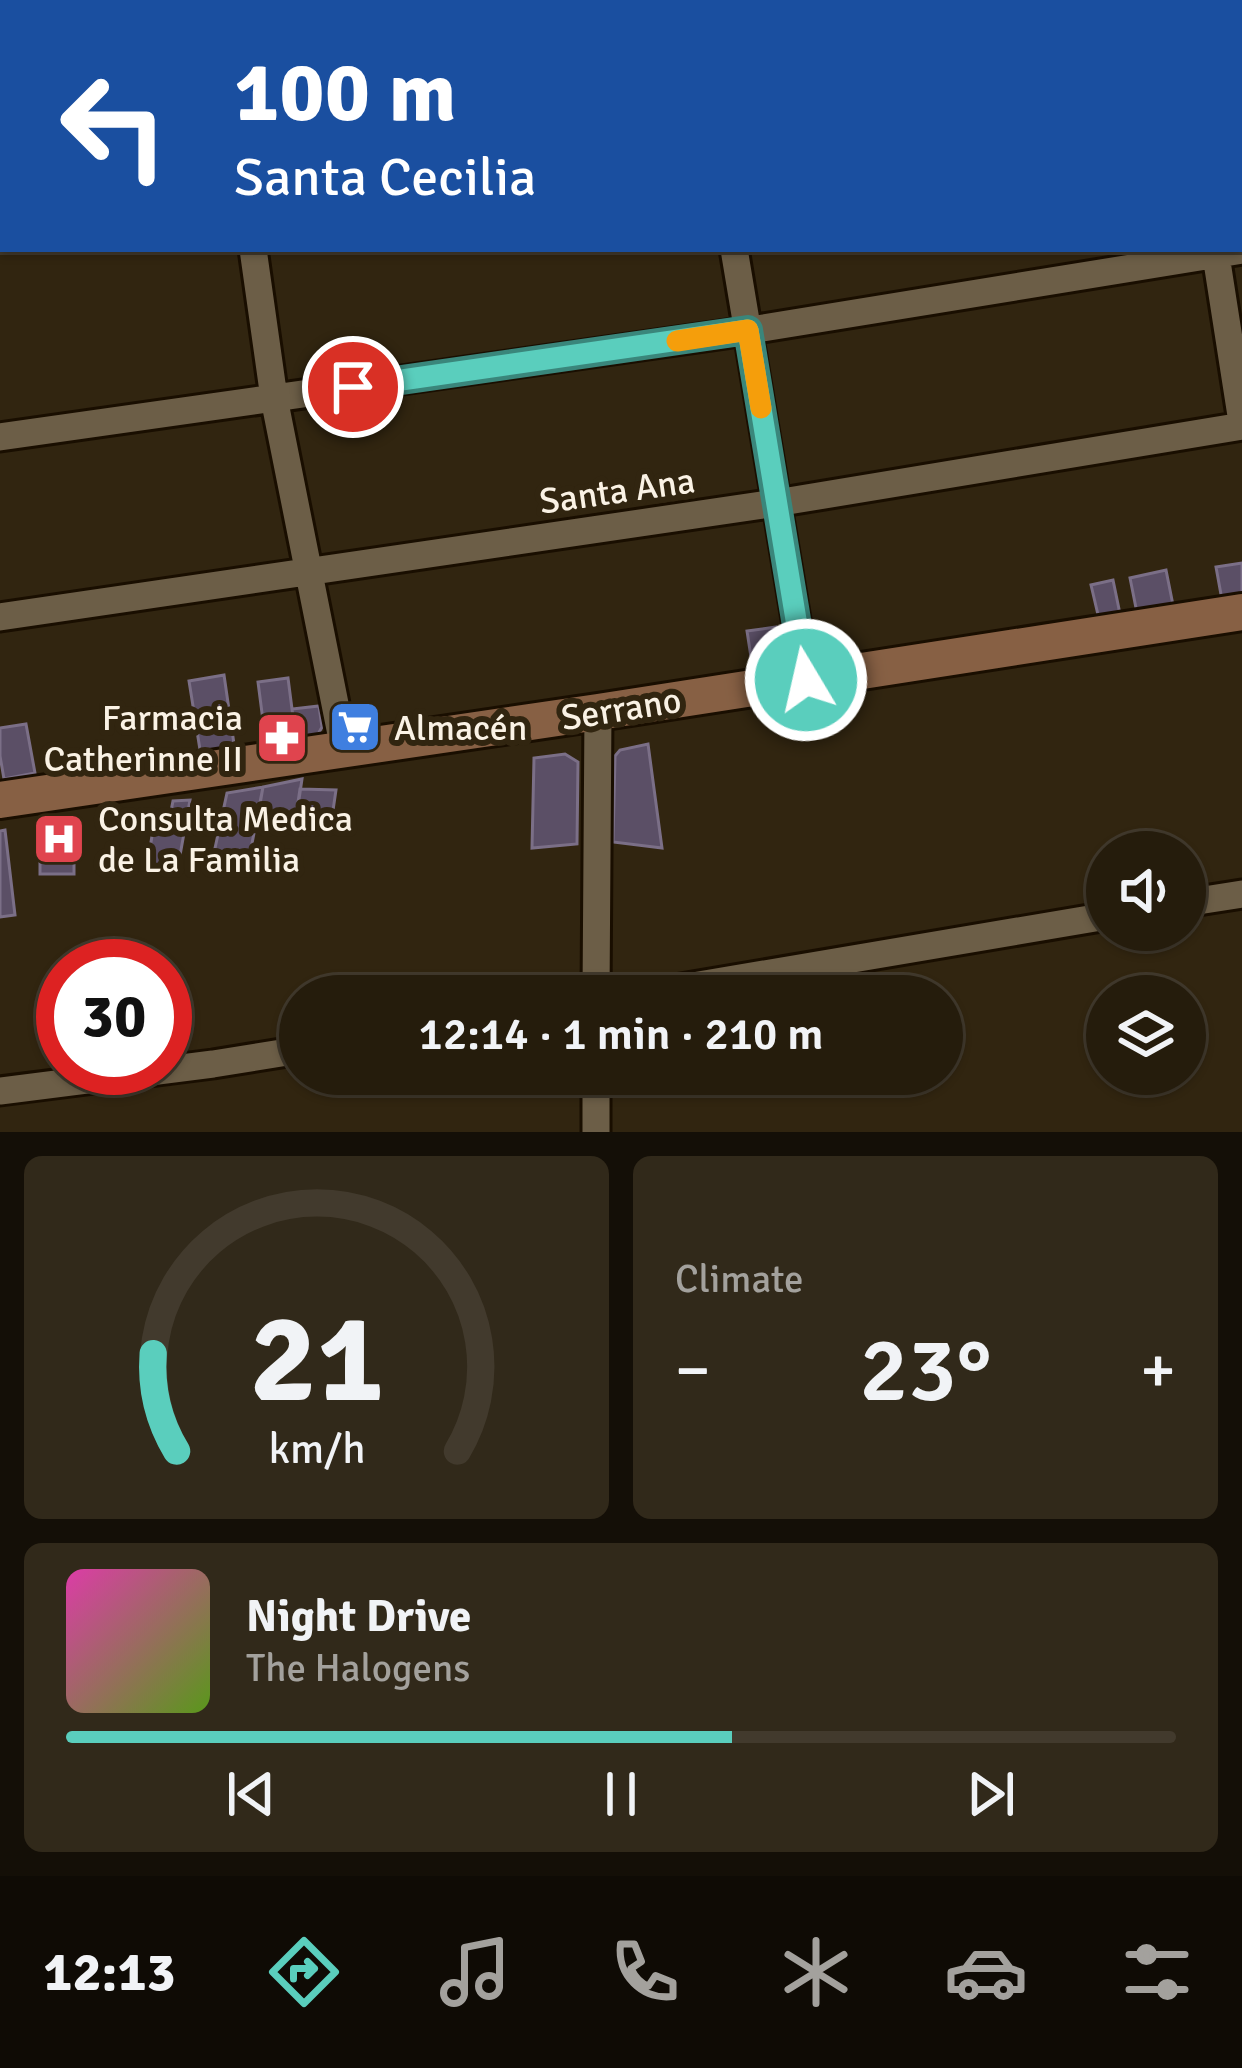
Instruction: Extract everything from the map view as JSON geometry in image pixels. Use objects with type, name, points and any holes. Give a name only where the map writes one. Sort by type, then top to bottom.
[{"type":"main road","name":"Serrano","points":[[0,800],[1242,612]]},
{"type":"street","points":[[253,252],[274,398],[344,749]]},
{"type":"street","points":[[735,252],[806,680]]},
{"type":"street","points":[[0,437],[748,330],[1218,252]]},
{"type":"street","points":[[1224,252],[1242,424]]},
{"type":"street","name":"Santa Ana","points":[[0,617],[776,503],[1242,424]]},
{"type":"street","points":[[596,975],[598,712]]},
{"type":"street","points":[[1206,900],[1242,894]]},
{"type":"street","points":[[758,975],[1086,920]]},
{"type":"street","points":[[0,1091],[279,1053]]},
{"type":"street","points":[[596,1095],[596,1132]]},
{"type":"building","points":[[1242,563],[1242,597],[1222,600],[1216,567]]},
{"type":"building","points":[[1166,570],[1173,605],[1137,613],[1130,578]]},
{"type":"building","points":[[1113,580],[1120,614],[1099,619],[1091,585]]},
{"type":"building","points":[[776,627],[780,656],[774,667],[753,670],[747,631]]},
{"type":"building","points":[[224,675],[235,751],[201,756],[189,681]]},
{"type":"building","points":[[288,678],[296,740],[266,744],[258,682]]},
{"type":"building","points":[[319,706],[322,727],[316,738],[296,740],[292,709]]},
{"type":"building","points":[[26,724],[35,773],[4,779],[0,728]]},
{"type":"building","points":[[648,744],[662,848],[613,842],[615,756],[620,750]]},
{"type":"building","points":[[565,754],[578,762],[577,844],[532,848],[534,758]]},
{"type":"building","points":[[302,779],[297,813],[259,810],[263,787]]},
{"type":"building","points":[[263,787],[247,869],[212,862],[227,793]]},
{"type":"building","points":[[300,789],[336,790],[330,831],[295,822]]},
{"type":"building","points":[[190,800],[177,872],[147,866],[156,812],[171,811],[173,801]]},
{"type":"building","points":[[5,830],[15,915],[0,917],[0,831]]},
{"type":"building","points":[[40,833],[74,833],[74,874],[40,874]]},
{"type":"slow traffic","points":[[677,341],[748,330],[761,408]]},
{"type":"place","name":"Almacén","points":[[355,727]]},
{"type":"place","name":"Farmacia Catherinne II","points":[[282,738]]},
{"type":"place","name":"Consulta Medica de La Familia","points":[[59,839]]},
{"type":"route","points":[[353,387],[748,330],[806,680]]}]
